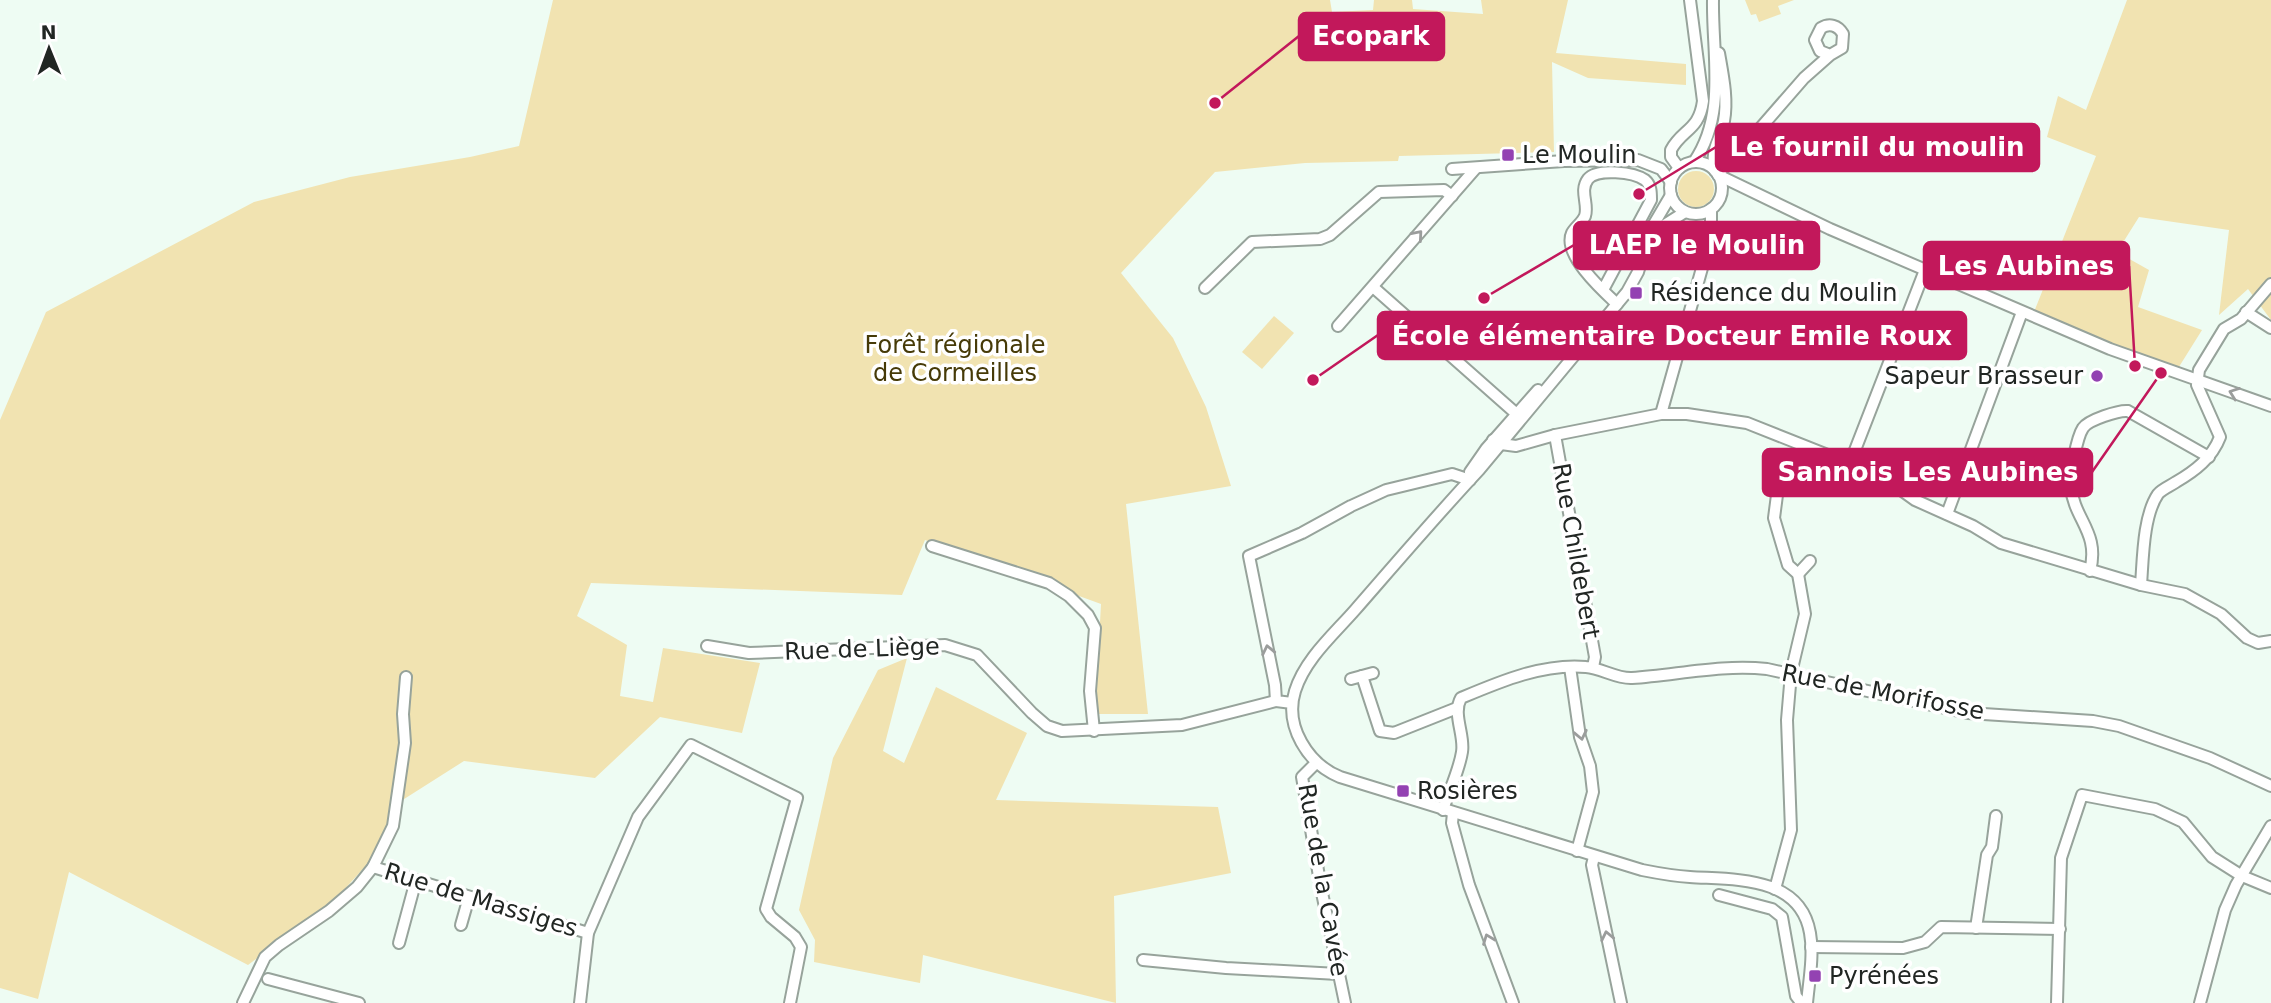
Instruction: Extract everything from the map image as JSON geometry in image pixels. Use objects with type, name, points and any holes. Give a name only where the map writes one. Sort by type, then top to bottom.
[{"type":"street","points":[[1679,168],[1671,158],[1671,150],[1696,122],[1703,101],[1690,0]]},
{"type":"street","points":[[1694,162],[1708,136],[1715,114],[1713,0]]},
{"type":"street","points":[[1713,12],[1726,98],[1724,122],[1714,148],[1721,194]]},
{"type":"street","points":[[1717,173],[1729,164],[1804,78],[1830,55],[1840,51],[1844,43],[1843,34],[1838,27],[1829,25],[1821,28],[1815,38],[1816,67]]},
{"type":"street","points":[[1817,49],[1830,55]]},
{"type":"street","points":[[1452,169],[1564,161],[1639,160],[1661,169],[1671,182]]},
{"type":"street","points":[[1712,209],[1701,214],[1685,212],[1674,203],[1671,182],[1679,168],[1694,162],[1706,164],[1744,189],[2022,312],[2125,355],[2271,407]]},
{"type":"street","points":[[1338,326],[1476,168]]},
{"type":"street","points":[[1603,290],[1651,200],[1647,182],[1641,178],[1603,172],[1592,176],[1584,187],[1585,214],[1572,232],[1570,240],[1583,267],[1603,290],[1617,304]]},
{"type":"street","points":[[1661,414],[1711,236],[1712,209],[1721,194],[1730,188],[1744,189]]},
{"type":"street","points":[[1205,288],[1252,242],[1320,239],[1330,235],[1379,192],[1444,190],[1452,196]]},
{"type":"street","points":[[1468,479],[1475,463],[1518,419],[1633,282],[1647,248],[1651,229],[1671,195]]},
{"type":"street","points":[[1647,248],[1663,226],[1685,212]]},
{"type":"street","points":[[1850,463],[1925,270]]},
{"type":"street","points":[[2141,585],[2151,507],[2159,492],[2190,474],[2216,448],[2219,432],[2197,385],[2199,370],[2224,329],[2241,319],[2271,284]]},
{"type":"street","points":[[1373,287],[1518,419]]},
{"type":"street","points":[[1947,514],[2022,312]]},
{"type":"street","points":[[2246,312],[2271,328]]},
{"type":"street","points":[[2090,570],[2094,553],[2092,542],[2071,490],[2080,434],[2087,423],[2128,411],[2209,457]]},
{"type":"street","points":[[1497,442],[1516,446],[1555,435],[1661,414],[1687,414],[1747,423],[1883,477],[1915,500],[1973,526],[2001,543],[2141,585],[2185,594],[2221,614],[2247,638],[2258,643],[2271,641]]},
{"type":"street","name":"Rue Childebert","points":[[1555,435],[1595,657],[1593,667]]},
{"type":"street","points":[[1497,442],[1491,456],[1468,479],[1313,659],[1298,683],[1292,703],[1297,734],[1306,752],[1316,763],[1340,777],[1594,857],[1657,873],[1749,880],[1774,889],[1792,901],[1804,916],[1810,930],[1807,1003],[1796,996],[1782,918],[1772,909],[1719,895]]},
{"type":"street","points":[[1805,463],[1810,447]]},
{"type":"street","points":[[1774,889],[1791,830],[1787,755],[1791,673],[1805,614],[1798,574],[1788,565],[1774,518],[1780,472],[1788,459],[1792,457],[1817,471]]},
{"type":"street","points":[[1292,703],[1276,701],[1249,556],[1302,533],[1386,490],[1451,474],[1468,479]]},
{"type":"street","points":[[932,546],[1049,583],[1069,596],[1088,615],[1095,628],[1090,691],[1094,731]]},
{"type":"street","points":[[1798,574],[1810,561]]},
{"type":"street","name":"Rue de Liège","points":[[707,646],[749,653],[945,645],[977,655],[1047,726],[1062,731],[1182,724],[1276,701]]},
{"type":"street","name":"Rue de Morifosse","points":[[1362,676],[1380,731],[1394,733],[1457,708],[1461,698],[1523,675],[1570,667],[1593,667],[1628,678],[1741,666],[1791,673],[1968,713],[2093,720],[2119,726],[2210,758],[2271,786]]},
{"type":"street","name":"Rue Childebert","points":[[1570,667],[1580,737],[1590,766],[1592,792],[1577,851]]},
{"type":"street","points":[[243,1003],[265,957],[357,887],[373,867],[393,826],[405,743],[403,714],[406,677]]},
{"type":"street","points":[[1457,708],[1462,752],[1448,811],[1469,885],[1513,1003]]},
{"type":"street","points":[[580,1003],[588,933],[638,817],[691,745],[797,798],[766,909],[771,917],[795,937],[801,947],[790,1003]]},
{"type":"street","name":"Rue de la Cavée","points":[[1316,763],[1302,777],[1345,1003]]},
{"type":"street","points":[[2057,1003],[2061,858],[2082,795],[2155,809],[2183,822],[2213,857],[2242,876],[2271,888]]},
{"type":"street","points":[[1976,928],[1996,816]]},
{"type":"street","points":[[2200,1003],[2225,910],[2271,826]]},
{"type":"street","points":[[1594,857],[1592,865],[1621,1003]]},
{"type":"street","name":"Rue de Massiges","points":[[373,867],[588,933]]},
{"type":"street","points":[[399,943],[416,880]]},
{"type":"street","points":[[461,925],[469,897]]},
{"type":"street","points":[[1811,947],[1903,948],[1925,942],[1941,927],[2060,929]]},
{"type":"street","points":[[1143,960],[1338,974]]},
{"type":"street","points":[[268,979],[359,1003]]},
{"type":"green space","name":"Forêt régionale de Cormeilles","points":[[553,0],[1330,0],[1332,12],[1373,10],[1374,0],[1412,0],[1413,9],[1483,14],[1481,0],[1568,0],[1556,53],[1686,64],[1686,85],[1588,78],[1552,62],[1554,152],[1399,156],[1398,161],[1305,163],[1215,172],[1121,273],[1173,338],[1206,407],[1231,486],[1126,504],[1148,714],[1095,714],[1101,604],[925,540],[902,595],[591,583],[577,616],[627,645],[620,696],[653,702],[663,648],[760,663],[742,733],[660,717],[595,778],[464,761],[401,801],[372,859],[332,903],[248,965],[69,872],[38,999],[0,988],[0,420],[46,312],[254,202],[350,177],[519,146]]},
{"type":"green space","points":[[1745,0],[1794,0],[1778,6],[1781,14],[1759,22],[1756,14],[1751,15]]},
{"type":"green space","points":[[2127,0],[2271,0],[2271,320],[2248,289],[2219,315],[2229,230],[2139,217],[2117,252],[2149,270],[2138,307],[2202,330],[2177,370],[2034,312],[2096,156],[2047,137],[2058,96],[2086,110]]},
{"type":"green space","points":[[1696,171],[1709,176],[1714,189],[1709,202],[1696,207],[1683,202],[1678,189],[1683,176]]},
{"type":"green space","points":[[1274,316],[1294,333],[1262,369],[1242,352]]},
{"type":"green space","points":[[907,658],[883,751],[904,763],[936,687],[1027,733],[996,800],[1218,807],[1231,873],[1114,896],[1116,1003],[923,955],[920,983],[814,962],[815,940],[799,910],[833,758],[878,670]]},
{"type":"place","name":"Ecopark","points":[[1215,103]]},
{"type":"place","name":"Le Moulin","points":[[1508,155]]},
{"type":"place","name":"Le fournil du moulin","points":[[1639,194]]},
{"type":"place","name":"Résidence du Moulin","points":[[1636,293]]},
{"type":"place","name":"LAEP le Moulin","points":[[1484,298]]},
{"type":"place","name":"Les Aubines","points":[[2135,366]]},
{"type":"place","name":"Sannois Les Aubines","points":[[2161,373]]},
{"type":"place","name":"Sapeur Brasseur","points":[[2097,376]]},
{"type":"place","name":"École élémentaire Docteur Emile Roux","points":[[1313,380]]},
{"type":"place","name":"Rosières","points":[[1403,791]]},
{"type":"place","name":"Pyrénées","points":[[1815,976]]}]
